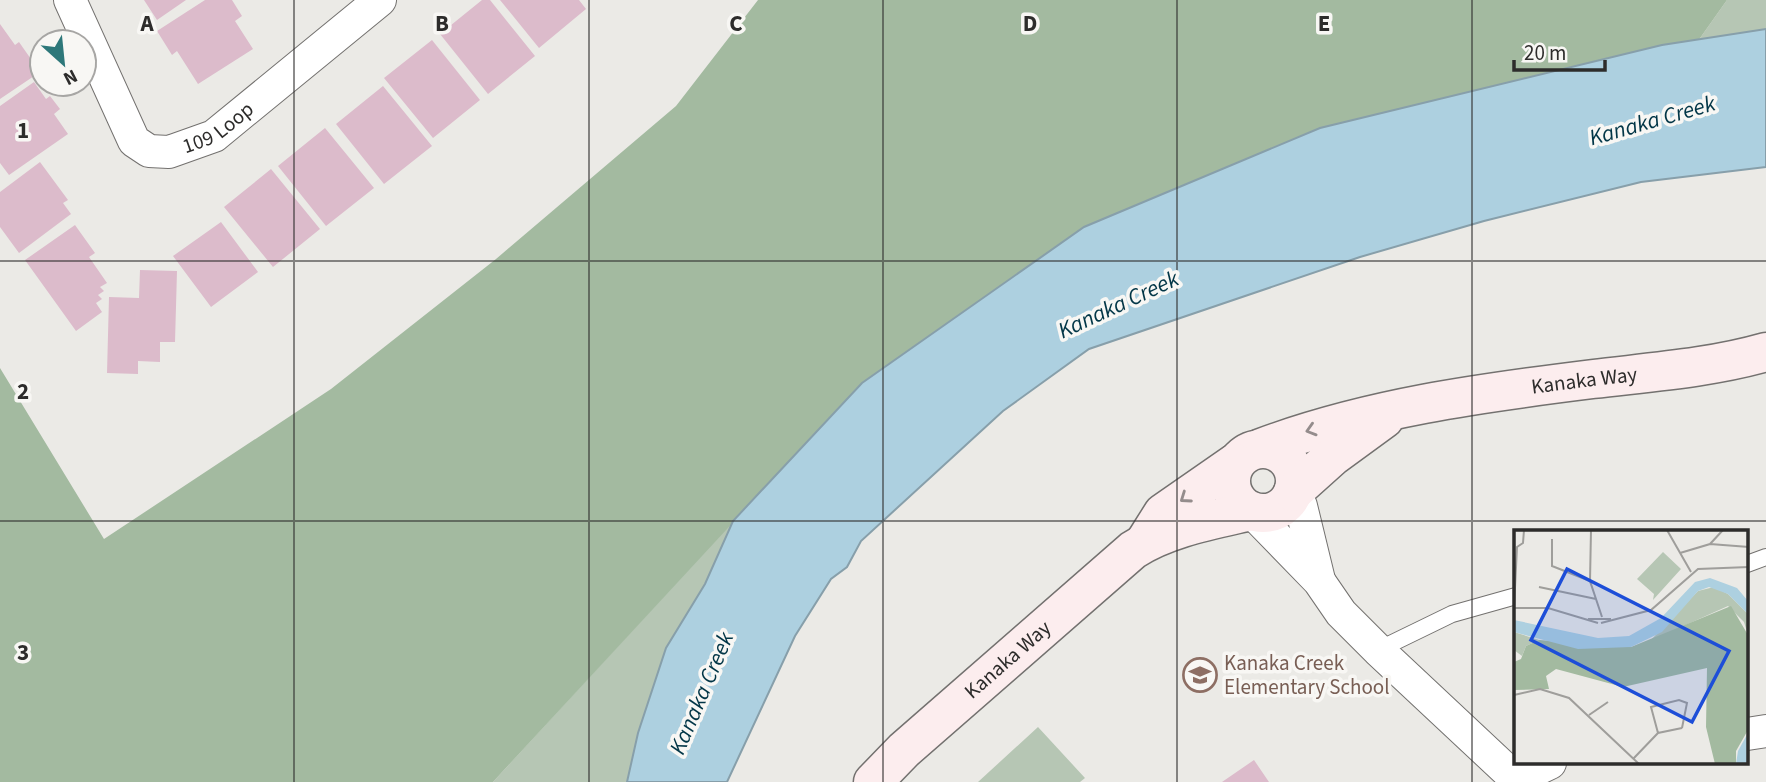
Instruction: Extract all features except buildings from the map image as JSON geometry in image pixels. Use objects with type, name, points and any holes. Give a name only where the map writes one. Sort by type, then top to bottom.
[{"type":"main road","name":"Kanaka Way","points":[[873,782],[904,750],[1145,542],[1163,513],[1248,456],[1308,430],[1401,408],[1482,393],[1723,363],[1766,352]]},
{"type":"main road","name":"Kanaka Way","points":[[1293,492],[1332,457],[1401,408]]},
{"type":"main road","points":[[1276,451],[1286,458],[1293,468],[1293,492],[1278,509],[1265,513],[1251,511],[1236,499],[1231,489],[1230,477],[1248,456],[1276,451]]},
{"type":"main road","name":"Kanaka Way","points":[[1145,542],[1203,522],[1251,511]]},
{"type":"street","name":"109 Loop","points":[[70,0],[134,141],[149,151],[169,152],[214,136],[380,0]]},
{"type":"street","points":[[1293,492],[1301,506],[1319,581]]},
{"type":"street","points":[[1251,511],[1319,581],[1341,613],[1518,781],[1548,764]]},
{"type":"street","points":[[1748,734],[1766,731]]},
{"type":"lane","points":[[1748,564],[1766,557]]},
{"type":"lane","points":[[1378,650],[1452,614],[1514,597]]},
{"type":"green space","points":[[758,0],[1727,0],[1698,41],[1661,45],[1320,128],[1084,227],[862,383],[493,782],[0,782],[0,368],[104,539],[331,389],[496,259],[676,106]]},
{"type":"green space","points":[[1727,0],[1766,0],[1766,29],[1698,41]]},
{"type":"green space","points":[[733,521],[638,733],[627,782],[493,782]]},
{"type":"green space","points":[[1038,727],[1085,778],[1080,782],[978,782]]},
{"type":"water","name":"Kanaka Creek","points":[[1766,29],[1766,167],[1641,182],[1484,221],[1360,257],[1089,349],[1003,411],[861,541],[847,567],[831,579],[795,636],[727,782],[627,782],[638,733],[666,648],[705,584],[733,521],[862,383],[1084,227],[1320,128],[1662,45]]},
{"type":"place","name":"Kanaka Creek Elementary School","points":[[1200,675]]}]
